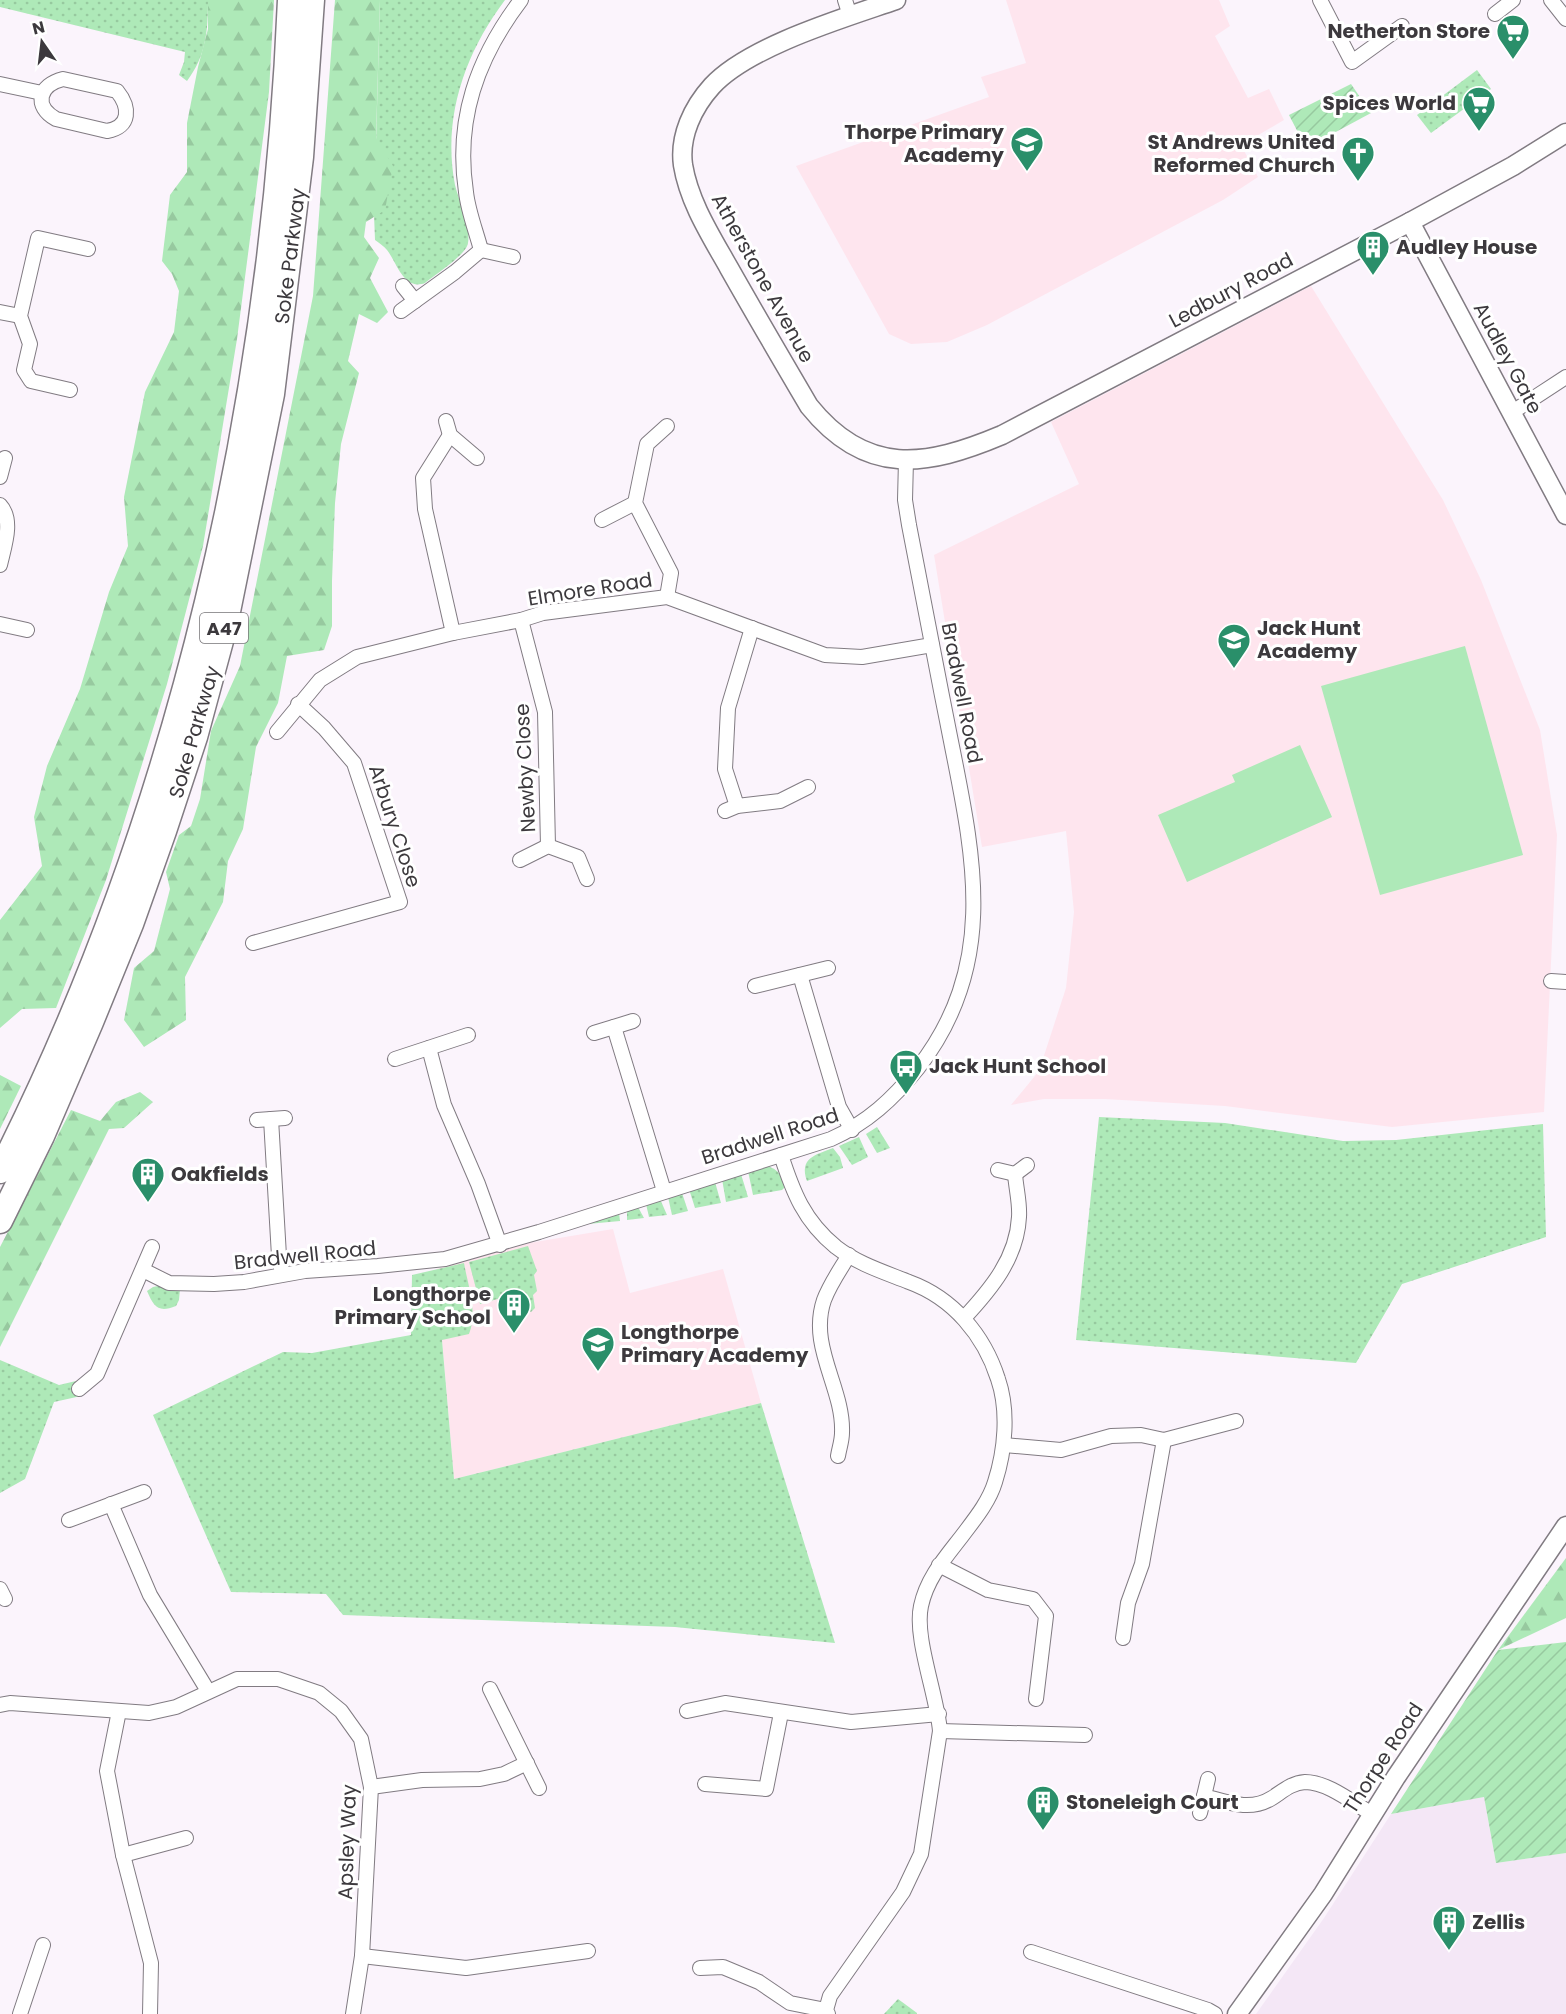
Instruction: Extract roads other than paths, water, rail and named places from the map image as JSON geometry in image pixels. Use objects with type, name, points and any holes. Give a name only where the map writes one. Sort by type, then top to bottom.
[{"type":"highway","name":"Soke Parkway","points":[[0,1171],[70,1019],[111,916],[172,734],[200,633],[251,386],[273,222],[290,0]]},
{"type":"highway","name":"Soke Parkway","points":[[0,1221],[42,1136],[131,924],[195,737],[225,626],[272,394],[302,157],[312,0]]},
{"type":"street","points":[[481,250],[466,193],[462,144],[470,94],[488,51],[521,0]]},
{"type":"street","name":"Atherstone Avenue","points":[[896,0],[848,8],[755,55],[712,86],[695,109],[689,122],[684,136],[683,164],[689,189],[708,231],[809,406],[823,422],[850,445],[877,455],[906,460]]},
{"type":"street","points":[[1320,0],[1352,62],[1402,26]]},
{"type":"street","points":[[1495,14],[1513,0]]},
{"type":"street","points":[[1551,0],[1566,19]]},
{"type":"street","points":[[63,79],[111,88],[123,98],[127,107],[126,116],[122,124],[115,129],[107,130],[56,119],[45,109],[42,93],[46,85],[63,79]]},
{"type":"street","points":[[0,84],[42,93]]},
{"type":"street","name":"Ledbury Road","points":[[906,460],[959,452],[1002,435],[1410,222],[1513,166],[1566,133]]},
{"type":"street","name":"Audley Gate","points":[[1410,222],[1566,515]]},
{"type":"street","points":[[70,390],[31,381],[24,370],[30,344],[20,316],[38,238],[88,249]]},
{"type":"street","points":[[481,250],[513,257]]},
{"type":"street","points":[[401,311],[481,250]]},
{"type":"street","points":[[403,286],[415,301]]},
{"type":"street","points":[[0,312],[20,316]]},
{"type":"street","points":[[1512,413],[1566,377]]},
{"type":"street","points":[[667,426],[647,444],[635,503],[671,573],[667,597]]},
{"type":"street","points":[[453,633],[425,508],[423,478],[448,428],[477,458]]},
{"type":"street","points":[[0,477],[4,458]]},
{"type":"street","name":"Bradwell Road","points":[[143,1270],[169,1283],[244,1282],[282,1274],[430,1261],[500,1245],[831,1139],[852,1130],[881,1109],[905,1085],[932,1050],[949,1022],[960,995],[970,952],[974,914],[969,833],[905,500],[906,460]]},
{"type":"street","points":[[602,520],[635,503]]},
{"type":"street","points":[[0,505],[5,510],[7,530],[0,565]]},
{"type":"street","name":"Elmore Road","points":[[277,732],[320,680],[357,657],[543,613],[667,597],[825,655],[861,657],[932,645]]},
{"type":"street","name":"Newby Close","points":[[521,620],[545,712],[548,846]]},
{"type":"street","points":[[0,624],[27,630]]},
{"type":"street","points":[[752,628],[728,708],[725,769],[731,809],[780,801],[807,787]]},
{"type":"street","name":"Arbury Close","points":[[253,943],[400,902],[354,763],[324,728],[298,704]]},
{"type":"street","name":"Newby Close","points":[[520,860],[548,846],[578,857],[587,879]]},
{"type":"street","points":[[754,986],[828,968]]},
{"type":"street","points":[[800,975],[839,1107],[852,1130]]},
{"type":"street","points":[[1551,981],[1566,982]]},
{"type":"street","points":[[594,1032],[633,1021]]},
{"type":"street","points":[[614,1027],[664,1191]]},
{"type":"street","points":[[395,1059],[468,1035]]},
{"type":"street","points":[[429,1048],[444,1105],[478,1184],[500,1245]]},
{"type":"street","points":[[282,1274],[264,1120],[285,1118]]},
{"type":"street","points":[[699,1968],[723,1967],[759,1982],[790,2003],[827,2012],[830,1996],[903,1892],[921,1854],[940,1731],[939,1714],[920,1629],[921,1608],[927,1586],[939,1565],[986,1501],[995,1483],[1004,1445],[1004,1402],[999,1380],[990,1357],[977,1334],[964,1318],[938,1297],[912,1283],[862,1264],[836,1247],[816,1228],[801,1207],[781,1155]]},
{"type":"street","points":[[1015,1174],[1027,1165]]},
{"type":"street","points":[[998,1170],[1015,1174]]},
{"type":"street","points":[[964,1318],[987,1293],[1006,1265],[1016,1240],[1019,1215],[1015,1174]]},
{"type":"street","points":[[79,1389],[97,1374],[152,1247]]},
{"type":"street","points":[[838,1456],[842,1433],[839,1410],[821,1343],[821,1320],[824,1301],[849,1255]]},
{"type":"street","points":[[1004,1445],[1061,1450],[1112,1436],[1141,1435],[1164,1440],[1236,1421]]},
{"type":"street","points":[[1124,1638],[1128,1603],[1142,1564],[1164,1440]]},
{"type":"street","points":[[69,1520],[144,1491]]},
{"type":"street","points":[[111,1504],[150,1595],[208,1691]]},
{"type":"street","name":"Thorpe Road","points":[[1237,2014],[1323,1894],[1372,1814],[1566,1526]]},
{"type":"street","points":[[939,1565],[988,1590],[1033,1599],[1046,1616],[1036,1699]]},
{"type":"street","name":"Apsley Way","points":[[0,1705],[10,1703],[149,1713],[176,1707],[237,1679],[278,1678],[319,1693],[341,1711],[361,1738],[371,1787],[362,1956],[353,2014]]},
{"type":"street","points":[[490,1689],[539,1788]]},
{"type":"street","points":[[687,1711],[725,1703],[851,1722],[939,1714]]},
{"type":"street","points":[[119,1711],[106,1771],[123,1855],[151,1963],[150,2014]]},
{"type":"street","points":[[705,1784],[766,1790],[781,1713]]},
{"type":"street","points":[[940,1731],[1085,1735]]},
{"type":"street","points":[[371,1787],[422,1780],[480,1779],[504,1774],[527,1763]]},
{"type":"street","points":[[1200,1813],[1208,1779]]},
{"type":"street","points":[[1204,1796],[1241,1806],[1257,1806],[1270,1800],[1289,1786],[1304,1782],[1321,1784],[1372,1814]]},
{"type":"street","points":[[123,1855],[186,1838]]},
{"type":"street","points":[[20,2014],[43,1945]]},
{"type":"street","points":[[362,1956],[466,1968],[588,1951]]},
{"type":"street","points":[[1031,1952],[1215,2014]]},
{"type":"place","name":"Netherton Store","points":[[1513,60]]},
{"type":"place","name":"Spices World","points":[[1479,132]]},
{"type":"place","name":"Thorpe Primary Academy","points":[[1027,172]]},
{"type":"place","name":"St Andrews United Reformed Church","points":[[1358,182]]},
{"type":"place","name":"Audley House","points":[[1373,276]]},
{"type":"place","name":"Jack Hunt Academy","points":[[1234,669]]},
{"type":"place","name":"Jack Hunt School","points":[[906,1095]]},
{"type":"place","name":"Oakfields","points":[[148,1203]]},
{"type":"place","name":"Longthorpe Primary School","points":[[514,1334]]},
{"type":"place","name":"Longthorpe Primary Academy","points":[[598,1372]]},
{"type":"place","name":"Stoneleigh Court","points":[[1043,1831]]},
{"type":"place","name":"Zellis","points":[[1449,1951]]}]
